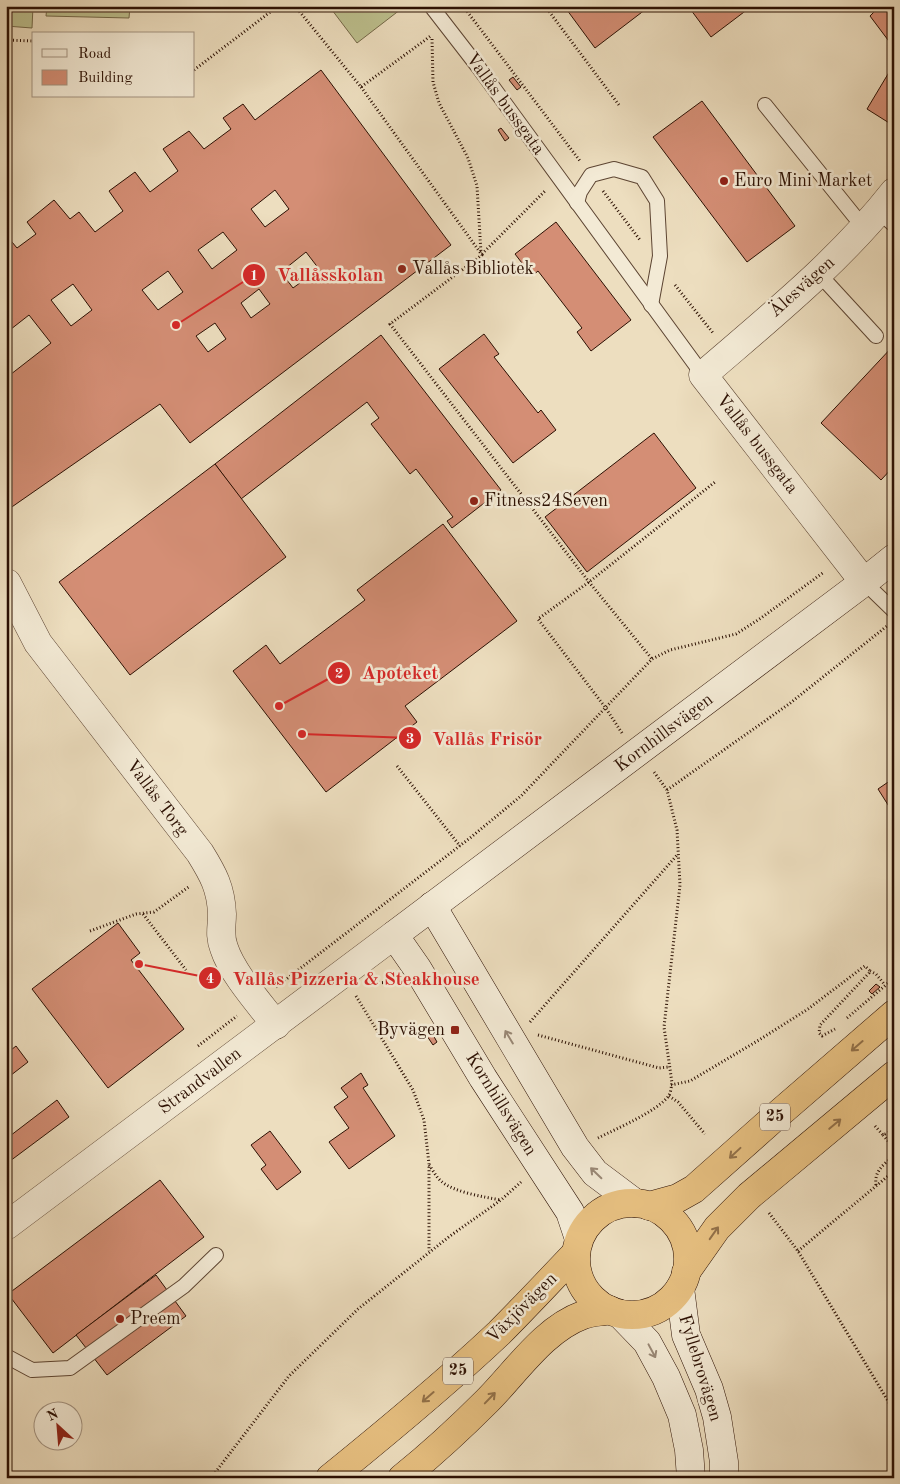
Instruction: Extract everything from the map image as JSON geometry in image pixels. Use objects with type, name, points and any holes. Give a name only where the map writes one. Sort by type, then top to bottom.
[{"type":"highway","name":"Växjövägen","points":[[330,1478],[395,1426],[500,1332],[578,1246],[587,1226],[605,1210],[620,1204],[642,1204],[678,1198],[694,1190],[894,1014]]},
{"type":"highway","name":"25","points":[[402,1478],[430,1456],[487,1401],[548,1336],[565,1324],[584,1314],[615,1312],[637,1314],[654,1310],[669,1301],[717,1228],[749,1196],[894,1075]]},
{"type":"highway","points":[[642,1204],[657,1209],[671,1218],[681,1232],[687,1247],[688,1264],[683,1280]]},
{"type":"highway","name":"Växjövägen","points":[[578,1246],[577,1271],[584,1287],[595,1301],[615,1312]]},
{"type":"street","name":"Älesvägen","points":[[703,375],[819,274],[882,214]]},
{"type":"street","name":"Vallås bussgata","points":[[703,375],[864,582]]},
{"type":"street","name":"Kornhillsvägen","points":[[578,1246],[570,1212],[483,1078],[417,968],[394,935],[894,558]]},
{"type":"street","name":"Vallås Torg","points":[[7,583],[38,643],[200,853],[211,870],[219,894],[222,915],[220,934],[224,950],[232,966],[276,1025]]},
{"type":"street","points":[[432,906],[575,1147],[595,1173],[642,1204]]},
{"type":"street","name":"Strandvallen","points":[[6,1226],[394,935]]},
{"type":"street","name":"Fyllebrovägen","points":[[683,1280],[686,1335],[709,1389],[717,1417],[724,1462],[724,1478]]},
{"type":"street","name":"Fyllebrovägen","points":[[615,1312],[647,1342],[666,1377],[682,1415],[691,1478]]},
{"type":"lane","name":"Vallås bussgata","points":[[431,6],[703,375]]},
{"type":"lane","points":[[765,104],[882,214]]},
{"type":"lane","points":[[577,203],[580,192],[591,175],[614,170],[642,177],[657,201],[660,256],[651,304]]},
{"type":"lane","points":[[819,274],[876,336]]},
{"type":"lane","points":[[864,582],[894,611]]},
{"type":"lane","points":[[6,1356],[32,1370],[70,1368],[184,1286],[216,1255]]},
{"type":"path","points":[[195,69],[278,6]]},
{"type":"path","points":[[295,6],[361,87],[482,255]]},
{"type":"path","points":[[361,87],[432,36],[467,6]]},
{"type":"path","points":[[546,7],[619,105]]},
{"type":"path","points":[[432,36],[433,82],[439,102],[468,158],[477,186],[482,255]]},
{"type":"path","points":[[6,40],[32,41]]},
{"type":"path","points":[[580,160],[558,177],[482,255],[390,324],[589,582],[652,659]]},
{"type":"path","points":[[626,739],[538,620],[715,482]]},
{"type":"path","points":[[198,1046],[460,846],[520,796],[652,659],[670,650],[736,634],[845,557]]},
{"type":"path","points":[[667,790],[789,704],[894,621]]},
{"type":"path","points":[[397,766],[460,846]]},
{"type":"path","points":[[591,1142],[655,1108],[669,1096],[671,1085],[664,1027],[680,885],[677,830],[667,790],[653,771]]},
{"type":"path","points":[[533,1028],[529,1022],[678,854]]},
{"type":"path","points":[[90,931],[136,914],[154,912],[211,870]]},
{"type":"path","points":[[142,914],[186,970]]},
{"type":"path","points":[[671,1085],[690,1081],[759,1040],[808,1009],[865,966],[876,974],[885,985]]},
{"type":"path","points":[[836,1028],[822,1036],[819,1032],[820,1025],[870,971]]},
{"type":"path","points":[[342,974],[413,1090],[424,1120],[429,1164],[429,1252]]},
{"type":"path","points":[[842,1022],[894,978]]},
{"type":"path","points":[[370,984],[384,981],[400,985]]},
{"type":"path","points":[[536,1034],[659,1068],[668,1067]]},
{"type":"path","points":[[669,1096],[678,1102],[705,1134]]},
{"type":"path","points":[[875,1126],[894,1148]]},
{"type":"path","points":[[884,1135],[894,1130]]},
{"type":"path","points":[[876,1185],[875,1178],[878,1171],[894,1156]]},
{"type":"path","points":[[429,1164],[441,1182],[469,1193],[501,1200]]},
{"type":"path","points":[[798,1251],[894,1170]]},
{"type":"path","points":[[211,1478],[289,1376],[358,1309],[429,1252],[501,1200],[521,1181]]},
{"type":"path","points":[[768,1211],[798,1251],[894,1411]]},
{"type":"green space","points":[[6,6],[33,6],[32,28],[6,26]]},
{"type":"green space","points":[[47,6],[130,6],[129,18],[46,16]]},
{"type":"green space","points":[[329,6],[405,6],[357,43]]},
{"type":"building","points":[[572,6],[650,6],[595,48],[567,10]]},
{"type":"building","points":[[688,6],[745,6],[748,9],[711,37]]},
{"type":"building","points":[[880,6],[894,6],[894,48],[870,16]]},
{"type":"building","points":[[894,64],[894,126],[867,109]]},
{"type":"building","points":[[321,70],[451,245],[190,443],[160,404],[6,511],[6,416],[8,414],[6,412],[6,378],[51,343],[29,315],[6,333],[6,237],[17,248],[36,234],[27,222],[54,200],[70,219],[79,212],[95,232],[123,211],[109,191],[135,172],[150,192],[178,171],[163,149],[189,131],[204,149],[231,129],[223,118],[243,104],[255,120]],"holes":[[[275,190],[289,209],[265,227],[251,209]],[[223,232],[237,250],[212,269],[198,250]],[[306,252],[319,269],[293,288],[281,272]],[[168,271],[183,292],[158,310],[142,290]],[[73,284],[92,310],[71,326],[51,300]],[[259,289],[270,304],[251,318],[241,303]],[[215,323],[226,339],[208,352],[196,336]]]},
{"type":"building","points":[[513,77],[521,87],[517,90],[509,80]]},
{"type":"building","name":"Euro Mini Market","points":[[702,101],[795,226],[747,262],[653,137]]},
{"type":"building","points":[[501,128],[509,138],[505,141],[498,130]]},
{"type":"building","points":[[556,222],[631,320],[591,351],[577,332],[582,328],[538,271],[532,276],[515,254]]},
{"type":"building","points":[[484,334],[499,354],[494,357],[538,413],[541,410],[556,430],[513,463],[439,369]]},
{"type":"building","points":[[381,335],[501,490],[452,528],[447,521],[453,517],[416,469],[410,474],[371,424],[379,418],[367,402],[241,499],[215,464]]},
{"type":"building","points":[[894,345],[894,466],[881,480],[821,423]]},
{"type":"building","points":[[654,433],[696,488],[587,572],[545,517]]},
{"type":"building","points":[[215,464],[286,557],[130,675],[59,582]]},
{"type":"building","points":[[443,524],[517,621],[405,706],[417,722],[326,792],[233,671],[266,645],[280,664],[365,600],[357,590]]},
{"type":"building","points":[[894,778],[894,806],[890,808],[878,789]]},
{"type":"building","points":[[118,923],[140,953],[131,960],[184,1029],[108,1088],[32,989]]},
{"type":"building","points":[[876,984],[880,987],[872,994],[869,991]]},
{"type":"building","points":[[432,1033],[437,1042],[433,1045],[427,1036]]},
{"type":"building","points":[[16,1046],[28,1062],[6,1079],[6,1054]]},
{"type":"building","points":[[361,1073],[368,1085],[363,1088],[395,1136],[349,1169],[329,1142],[349,1128],[334,1107],[348,1097],[341,1088]]},
{"type":"building","points":[[57,1100],[69,1117],[6,1164],[6,1139]]},
{"type":"building","points":[[270,1131],[301,1172],[277,1190],[261,1169],[266,1165],[251,1145]]},
{"type":"building","points":[[160,1180],[204,1237],[53,1353],[8,1294]]},
{"type":"building","points":[[156,1275],[186,1316],[107,1375],[76,1335]]},
{"type":"place","name":"Euro Mini Market","points":[[724,181]]},
{"type":"place","name":"Vallås Bibliotek","points":[[402,269]]},
{"type":"place","name":"Vallåsskolan","points":[[176,325]]},
{"type":"place","name":"Fitness24Seven","points":[[474,501]]},
{"type":"place","name":"Apoteket","points":[[279,706]]},
{"type":"place","name":"Vallås Frisör","points":[[302,734]]},
{"type":"place","name":"Vallås Pizzeria & Steakhouse","points":[[139,964]]},
{"type":"place","name":"Byvägen","points":[[455,1030]]},
{"type":"place","name":"Preem","points":[[120,1319]]}]
